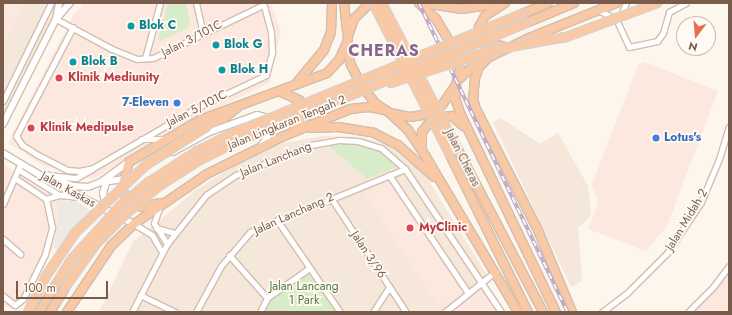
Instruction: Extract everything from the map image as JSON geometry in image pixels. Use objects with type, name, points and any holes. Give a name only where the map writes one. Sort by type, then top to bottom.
[{"type":"highway","points":[[295,86],[324,50],[331,32],[332,3]]},
{"type":"highway","points":[[344,3],[351,65],[361,85],[368,97],[408,130],[445,187],[496,271],[518,312]]},
{"type":"highway","points":[[169,200],[150,206],[134,206],[124,196],[124,181],[129,162],[200,120],[281,92],[319,77],[332,69],[339,60],[354,19],[371,3]]},
{"type":"highway","name":"Jalan Cheras","points":[[371,3],[449,153],[528,312]]},
{"type":"highway","name":"Jalan Cheras","points":[[382,3],[543,312]]},
{"type":"highway","points":[[419,3],[436,19],[454,49],[459,65],[456,104],[556,312]]},
{"type":"highway","points":[[424,3],[462,9],[487,7],[501,3]]},
{"type":"highway","points":[[505,3],[482,22],[479,33],[484,43],[496,47],[529,38]]},
{"type":"highway","name":"Jalan Lingkaran Tengah 2","points":[[39,312],[72,258],[90,238],[134,194],[174,165],[232,134],[548,3]]},
{"type":"highway","name":"Jalan Lingkaran Tengah 2","points":[[50,312],[80,264],[96,244],[137,204],[175,175],[235,143],[574,3]]},
{"type":"highway","points":[[67,312],[111,246],[134,224],[207,174],[284,136],[350,109],[369,107],[410,117],[434,111],[457,82],[471,68],[489,57],[529,38],[616,3]]},
{"type":"highway","points":[[373,87],[407,80],[493,50],[566,37],[657,3]]},
{"type":"highway","points":[[489,57],[479,67],[475,78],[473,99],[476,109],[538,228],[572,312]]},
{"type":"highway","points":[[281,92],[299,100],[306,108],[302,122],[284,136]]},
{"type":"highway","points":[[28,312],[46,276],[75,233],[146,165],[206,127],[224,118],[239,106]]},
{"type":"highway","points":[[426,157],[421,144],[422,132],[427,123],[440,115],[457,119],[475,143]]},
{"type":"highway","points":[[302,128],[338,128],[374,133],[411,155],[445,187]]},
{"type":"street","points":[[3,100],[51,3]]},
{"type":"street","points":[[56,19],[59,3]]},
{"type":"street","points":[[3,124],[56,19],[70,3]]},
{"type":"street","points":[[145,58],[160,3]]},
{"type":"street","points":[[196,3],[203,33]]},
{"type":"street","points":[[618,22],[626,3]]},
{"type":"street","points":[[599,10],[610,14],[618,22],[629,47],[657,41],[663,33],[669,12],[686,3]]},
{"type":"street","name":"Jalan 3/101C","points":[[56,19],[112,49],[137,59],[167,52],[263,4]]},
{"type":"street","name":"Jalan 5/101C","points":[[48,175],[76,178],[140,139],[196,108],[266,75],[272,52],[271,32],[263,4]]},
{"type":"street","name":"Jalan 5/101C","points":[[73,27],[16,136],[22,145],[68,170],[93,168]]},
{"type":"street","points":[[30,168],[78,187],[105,180],[124,181],[207,133],[251,115],[261,115],[271,123],[270,133],[259,148]]},
{"type":"street","name":"Jalan Midah 2","points":[[602,312],[627,293],[667,253],[701,202],[719,159],[729,126]]},
{"type":"street","points":[[140,139],[167,139]]},
{"type":"street","name":"Jalan Lanchang","points":[[132,312],[167,244],[206,195],[236,175],[311,145],[339,140],[358,141],[381,148],[405,169],[483,282],[501,312]]},
{"type":"street","name":"Jalan Kaskas","points":[[3,152],[79,197],[134,224]]},
{"type":"street","points":[[3,204],[19,170],[19,161]]},
{"type":"street","points":[[108,212],[103,193],[105,180],[129,162]]},
{"type":"street","name":"Jalan Lanchang 2","points":[[196,312],[214,276],[229,255],[250,232],[405,169]]},
{"type":"street","points":[[19,170],[59,195]]},
{"type":"street","points":[[390,175],[468,293]]},
{"type":"street","points":[[3,296],[15,305],[23,299],[50,240],[52,227],[46,198],[15,178]]},
{"type":"street","points":[[46,198],[59,195],[79,197]]},
{"type":"street","name":"Jalan 3/96","points":[[331,198],[406,312]]},
{"type":"street","points":[[162,205],[155,218],[156,228],[167,244]]},
{"type":"street","points":[[277,220],[308,269],[340,312]]},
{"type":"street","points":[[134,224],[152,235],[162,252]]},
{"type":"street","points":[[156,228],[175,233]]},
{"type":"street","points":[[3,239],[20,254]]},
{"type":"street","points":[[229,255],[267,298]]},
{"type":"street","points":[[688,312],[713,287],[729,266]]},
{"type":"street","points":[[260,312],[267,298],[308,269]]},
{"type":"street","points":[[445,312],[496,271]]},
{"type":"street","points":[[373,312],[389,287]]},
{"type":"street","points":[[140,295],[175,312]]},
{"type":"shaded area","points":[[3,3],[57,3],[49,26],[3,119]]},
{"type":"shaded area","points":[[3,3],[24,3],[3,44]]},
{"type":"shaded area","points":[[85,3],[271,3],[281,32],[269,83],[185,123],[94,179],[44,166],[8,143],[74,13]]},
{"type":"shaded area","name":"Lotus's","points":[[644,62],[718,91],[667,226],[646,251],[588,229],[598,204],[592,184],[638,65]]},
{"type":"shaded area","points":[[501,118],[540,144],[558,133],[588,186],[591,215],[578,228],[582,281],[571,287],[493,122]]},
{"type":"shaded area","points":[[323,136],[363,137],[391,147],[427,178],[490,280],[450,312],[99,312],[133,242],[196,190],[243,160],[283,143]]},
{"type":"shaded area","points":[[3,164],[55,198],[58,219],[54,247],[16,312],[3,304]]},
{"type":"shaded area","points":[[389,178],[463,292],[439,308],[365,194]]},
{"type":"shaded area","points":[[55,198],[78,202],[90,210],[58,250],[54,247],[58,219]]},
{"type":"shaded area","points":[[729,266],[729,312],[689,312]]},
{"type":"shaded area","points":[[483,287],[498,312],[454,312],[454,309]]},
{"type":"green space","points":[[168,3],[186,3],[190,22],[188,28],[161,41],[158,39]]},
{"type":"green space","points":[[337,142],[372,147],[390,158],[396,167],[367,179],[328,145]]},
{"type":"green space","name":"Jalan Lancang 1 Park","points":[[308,269],[340,312],[260,312],[267,298]]},
{"type":"railway","points":[[419,3],[568,312]]},
{"type":"place","name":"Blok C","points":[[131,26]]},
{"type":"place","name":"Blok G","points":[[216,45]]},
{"type":"place","name":"Blok B","points":[[73,62]]},
{"type":"place","name":"Blok H","points":[[222,70]]},
{"type":"place","name":"Klinik Mediunity","points":[[59,78]]},
{"type":"place","name":"7-Eleven","points":[[177,103]]},
{"type":"place","name":"Klinik Medipulse","points":[[31,128]]},
{"type":"place","name":"Lotus's","points":[[656,138]]},
{"type":"place","name":"MyClinic","points":[[410,228]]},
{"type":"district","name":"CHERAS","points":[[384,51]]}]
